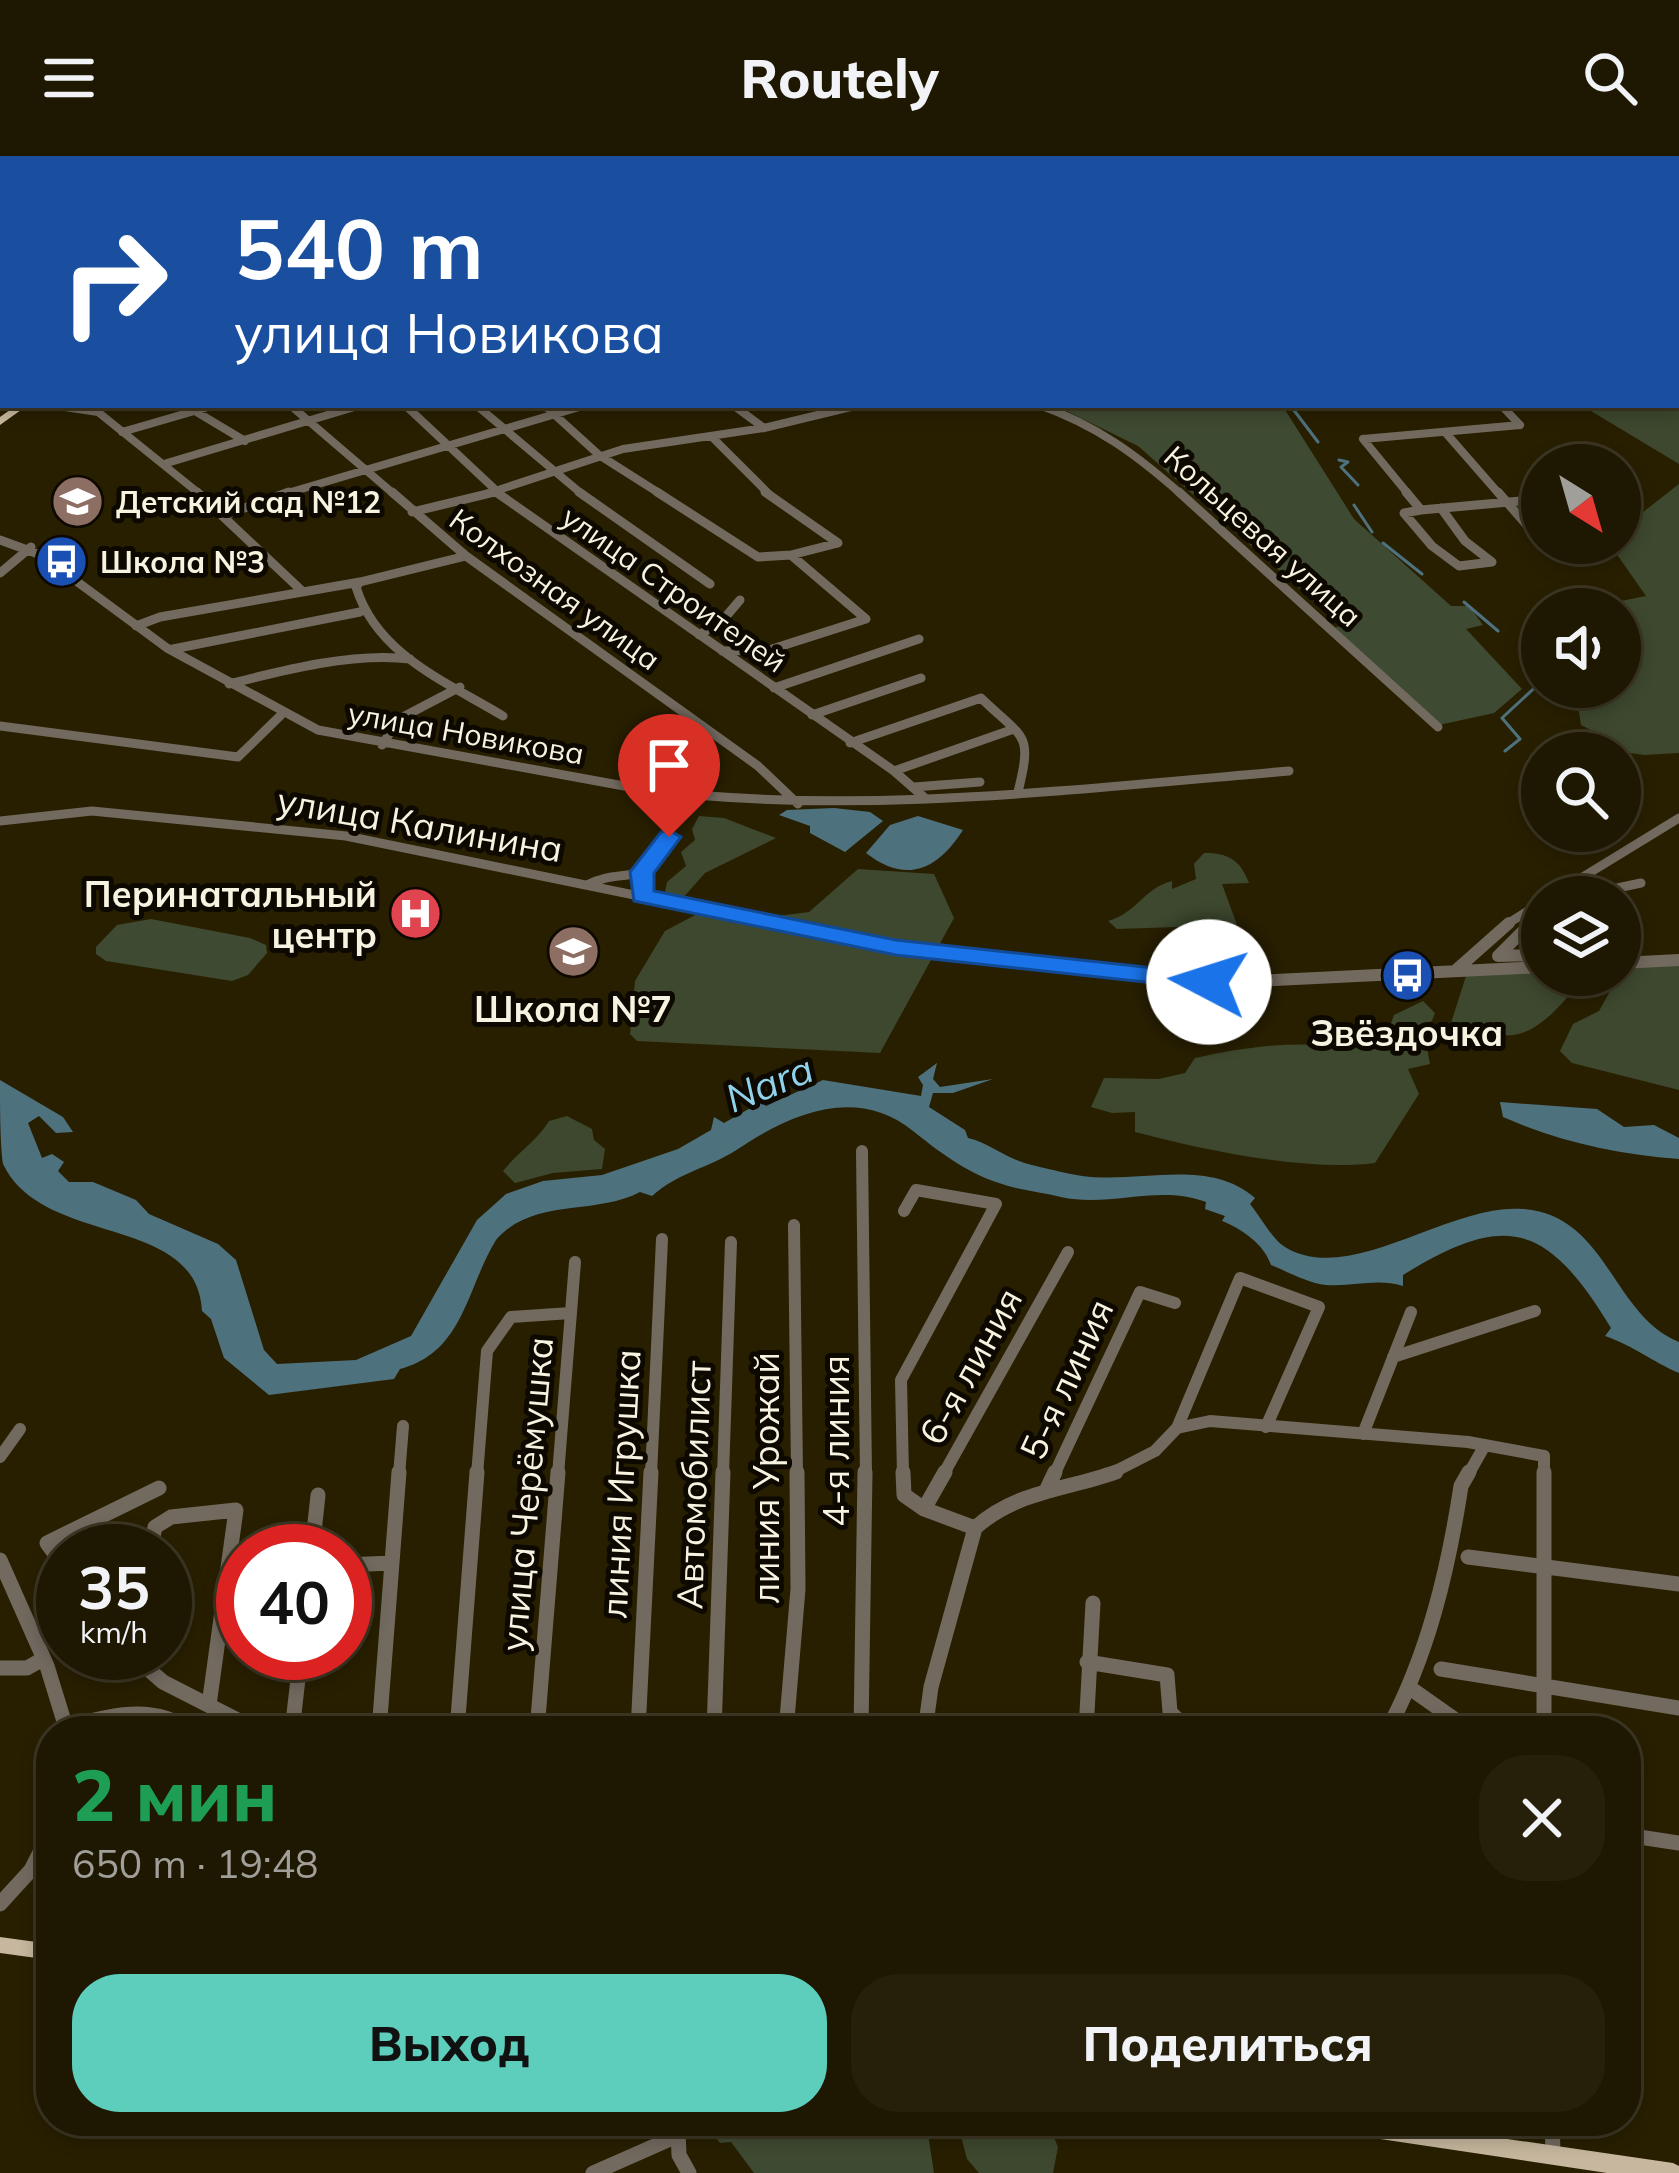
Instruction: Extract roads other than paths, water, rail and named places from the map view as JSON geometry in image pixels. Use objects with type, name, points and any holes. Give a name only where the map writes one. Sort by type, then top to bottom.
[{"type":"main road","points":[[0,1945],[36,1950]]},
{"type":"main road","points":[[1407,2136],[1540,2159],[1673,2173]]},
{"type":"street","points":[[72,408],[98,412],[167,463],[223,516],[226,525],[301,590]]},
{"type":"street","points":[[122,432],[190,408],[245,441]]},
{"type":"street","name":"Колхозная улица","points":[[294,408],[466,556],[758,766],[798,804]]},
{"type":"street","points":[[167,463],[352,408]]},
{"type":"street","name":"улица Строителей","points":[[408,408],[496,492],[894,771],[926,799]]},
{"type":"street","points":[[479,408],[551,473],[710,584]]},
{"type":"street","points":[[547,408],[599,455],[758,557],[791,555],[838,543],[758,488],[712,436]]},
{"type":"street","points":[[223,516],[364,468],[450,448],[577,408]]},
{"type":"street","points":[[737,408],[764,428]]},
{"type":"street","points":[[412,512],[496,492],[599,455],[764,428],[847,408]]},
{"type":"street","name":"Кольцевая улица","points":[[1048,408],[1076,418],[1130,449],[1438,727]]},
{"type":"street","points":[[1421,510],[1363,439],[1520,425],[1504,408]]},
{"type":"street","points":[[1445,432],[1521,519]]},
{"type":"street","points":[[1442,508],[1465,542],[1492,562],[1459,566],[1432,546],[1404,513],[1421,510],[1442,508],[1506,502],[1521,501]]},
{"type":"street","points":[[0,540],[37,550]]},
{"type":"street","points":[[0,572],[37,550]]},
{"type":"street","name":"улица Новикова","points":[[37,550],[136,626],[281,715],[382,746],[712,801],[798,804],[1289,771]]},
{"type":"street","points":[[721,651],[769,650],[866,619],[791,555]]},
{"type":"street","points":[[136,626],[466,556]]},
{"type":"street","points":[[360,582],[356,587],[360,612],[411,659],[503,716]]},
{"type":"street","points":[[699,635],[722,621],[740,600]]},
{"type":"street","points":[[172,649],[360,612]]},
{"type":"street","points":[[774,688],[919,639]]},
{"type":"street","points":[[229,684],[305,665],[341,664],[380,655],[411,659]]},
{"type":"street","points":[[812,715],[921,678]]},
{"type":"street","points":[[382,746],[400,718],[460,687]]},
{"type":"street","points":[[850,743],[981,698],[1028,751],[1018,792]]},
{"type":"street","points":[[0,726],[238,757],[281,715]]},
{"type":"street","points":[[894,771],[1011,730]]},
{"type":"street","points":[[914,788],[980,782]]},
{"type":"street","points":[[587,885],[596,878],[643,885],[670,828],[646,790]]},
{"type":"street","name":"улица Калинина","points":[[0,821],[92,811],[346,836],[587,885],[643,885],[896,947],[1184,980],[1235,982],[1521,968]]},
{"type":"street","points":[[1584,876],[1679,818]]},
{"type":"street","points":[[1455,970],[1521,916]]},
{"type":"street","points":[[1507,923],[1521,923]]},
{"type":"street","points":[[1521,934],[1498,956],[1521,955]]},
{"type":"street","points":[[1641,962],[1679,960]]},
{"type":"street","name":"4-я линия","points":[[861,1716],[866,1520],[862,1151]]},
{"type":"street","points":[[904,1211],[916,1190],[997,1204],[901,1380],[904,1495],[975,1528]]},
{"type":"street","name":"линия Урожай","points":[[787,1716],[798,1589],[794,1226]]},
{"type":"street","name":"линия Игрушка","points":[[639,1716],[662,1239]]},
{"type":"street","name":"Автомобилист","points":[[715,1716],[731,1242]]},
{"type":"street","name":"6-я линия","points":[[925,1508],[1068,1252]]},
{"type":"street","name":"улица Черёмушка","points":[[538,1716],[575,1262]]},
{"type":"street","points":[[928,1716],[931,1687],[975,1528],[1001,1506],[1102,1480],[1160,1451],[1177,1428],[1240,1278],[1319,1306],[1267,1427]]},
{"type":"street","name":"5-я линия","points":[[1046,1491],[1140,1292],[1175,1303]]},
{"type":"street","points":[[1393,1357],[1535,1311]]},
{"type":"street","points":[[1363,1434],[1411,1312]]},
{"type":"street","name":"улица Черёмушка","points":[[458,1716],[488,1351],[512,1317],[571,1313]]},
{"type":"street","points":[[1177,1428],[1210,1420],[1485,1444],[1544,1456],[1544,1716]]},
{"type":"street","points":[[380,1716],[403,1426]]},
{"type":"street","points":[[0,1457],[20,1429]]},
{"type":"street","points":[[1396,1716],[1410,1688],[1451,1553],[1461,1486],[1485,1444]]},
{"type":"street","points":[[86,1524],[159,1489]]},
{"type":"street","points":[[315,1524],[318,1495]]},
{"type":"street","points":[[161,1524],[171,1517],[236,1510],[209,1705]]},
{"type":"street","points":[[1468,1557],[1679,1584]]},
{"type":"street","points":[[0,1560],[36,1643]]},
{"type":"street","points":[[372,1564],[392,1564]]},
{"type":"street","points":[[1086,1716],[1093,1603]]},
{"type":"street","points":[[1088,1662],[1167,1675],[1174,1716]]},
{"type":"street","points":[[0,1668],[27,1668],[36,1663]]},
{"type":"street","points":[[1442,1669],[1679,1708]]},
{"type":"street","points":[[50,1680],[62,1716]]},
{"type":"street","points":[[161,1680],[231,1716]]},
{"type":"street","points":[[294,1716],[298,1680]]},
{"type":"street","points":[[1410,1688],[1450,1716]]},
{"type":"street","points":[[117,1716],[137,1711],[166,1716]]},
{"type":"street","points":[[1641,1837],[1679,1843]]},
{"type":"street","points":[[0,1904],[36,1860]]},
{"type":"street","points":[[592,2173],[651,2149],[668,2136]]},
{"type":"street","points":[[680,2136],[679,2155],[689,2173]]},
{"type":"water","points":[[787,810],[870,812],[883,821],[845,852],[810,833],[810,826],[779,815]]},
{"type":"water","points":[[918,816],[963,830],[943,855],[920,868],[895,868],[866,853],[890,825]]},
{"type":"water","points":[[937,1063],[933,1079],[940,1087],[993,1079],[953,1093],[933,1093],[929,1107],[965,1130],[968,1138],[1024,1163],[1082,1176],[1216,1178],[1255,1198],[1250,1204],[1275,1239],[1311,1257],[1369,1251],[1494,1211],[1523,1209],[1551,1215],[1592,1247],[1638,1311],[1679,1342],[1679,1373],[1605,1336],[1611,1328],[1566,1266],[1522,1238],[1498,1236],[1470,1242],[1403,1275],[1403,1286],[1319,1284],[1271,1265],[1258,1244],[1222,1221],[1225,1216],[1205,1209],[1206,1202],[1170,1195],[1079,1200],[1014,1187],[964,1167],[891,1117],[846,1107],[779,1125],[652,1196],[640,1192],[528,1218],[496,1240],[451,1334],[421,1361],[400,1369],[394,1379],[269,1395],[224,1358],[211,1319],[202,1311],[194,1280],[174,1258],[50,1209],[23,1190],[3,1164],[2,1155],[0,1080],[63,1117],[73,1132],[56,1133],[39,1116],[28,1123],[42,1158],[52,1154],[64,1162],[58,1171],[69,1182],[93,1182],[136,1200],[149,1214],[218,1244],[236,1260],[264,1350],[277,1364],[356,1360],[411,1336],[477,1220],[506,1194],[543,1181],[602,1175],[678,1149],[711,1130],[714,1117],[724,1123],[761,1102],[766,1106],[823,1080],[921,1096],[923,1085],[918,1077]]},
{"type":"water","points":[[1500,1102],[1597,1109],[1624,1127],[1654,1125],[1679,1138],[1679,1159],[1567,1140],[1503,1117]]},
{"type":"waterway","points":[[1292,408],[1318,442]]},
{"type":"waterway","points":[[1339,460],[1348,462],[1341,467],[1358,485]]},
{"type":"waterway","points":[[1354,505],[1372,532]]},
{"type":"waterway","points":[[1383,543],[1422,574]]},
{"type":"waterway","points":[[1464,602],[1498,631]]},
{"type":"waterway","points":[[1505,751],[1520,739],[1502,718],[1521,700]]},
{"type":"place","name":"Детский сад №12","points":[[77,502]]},
{"type":"place","name":"Школа №3","points":[[61,562]]},
{"type":"place","name":"Перинатальный центр","points":[[416,914]]},
{"type":"place","name":"Школа №7","points":[[573,952]]},
{"type":"place","name":"Звёздочка","points":[[1407,976]]},
{"type":"water label","name":"Nara","points":[[769,1083]]}]
